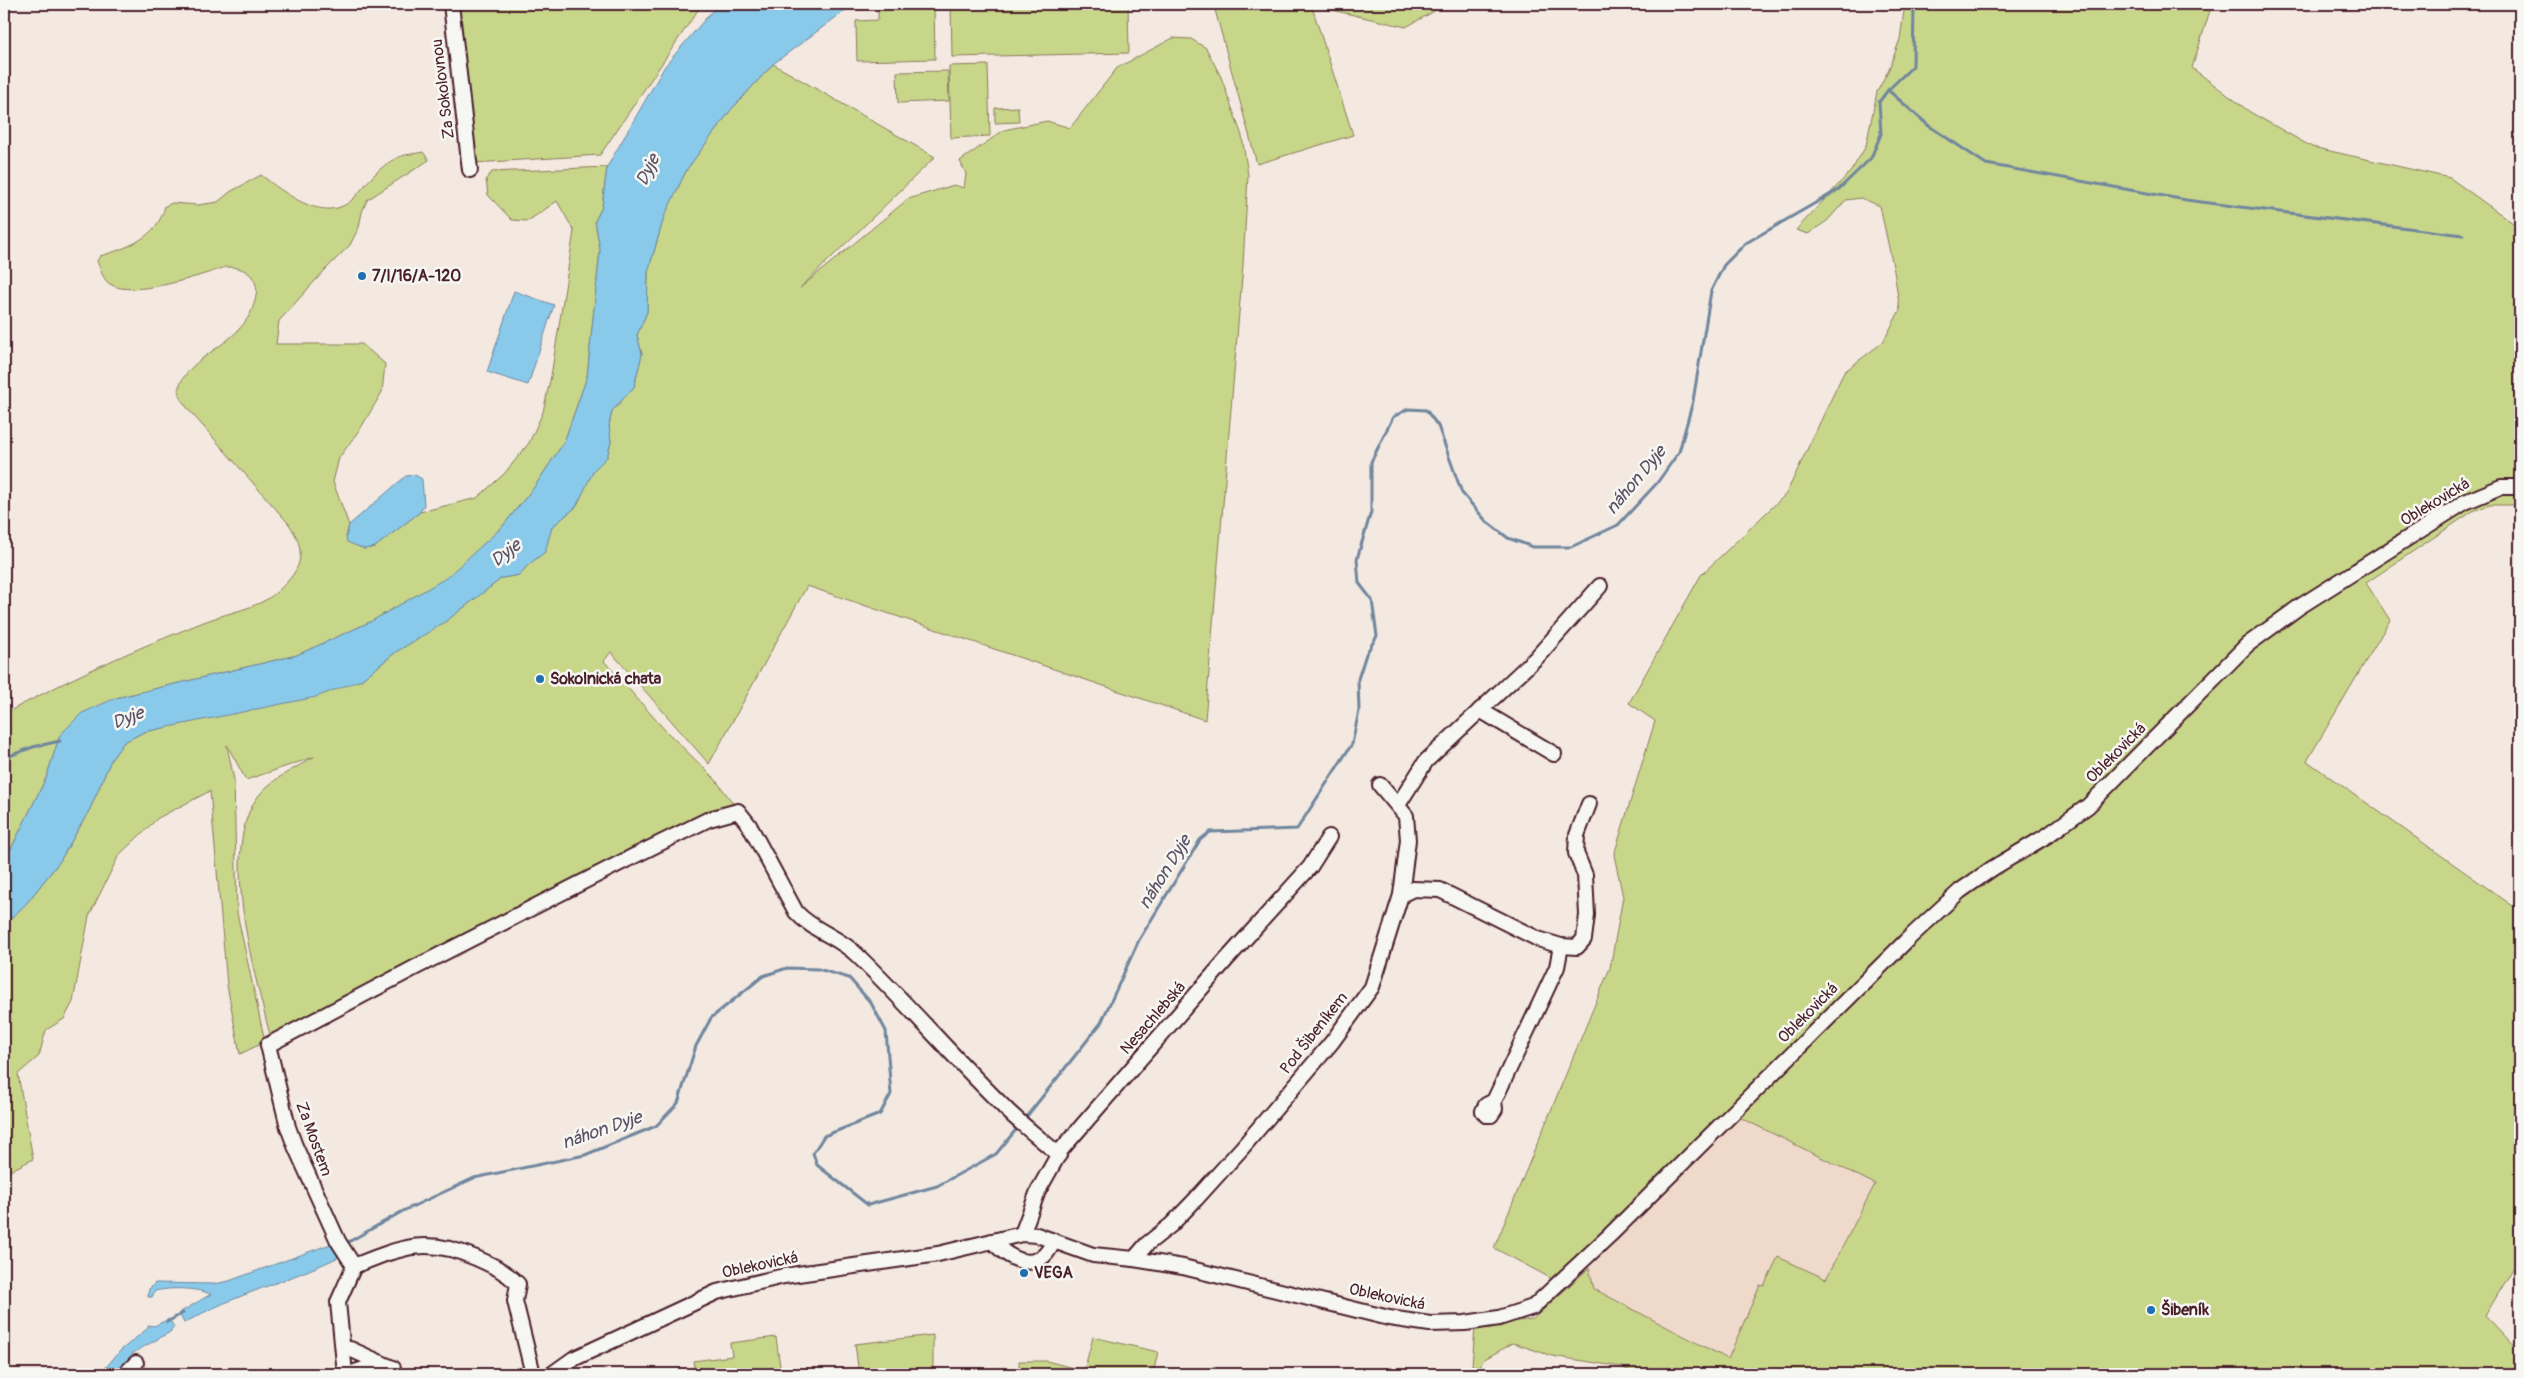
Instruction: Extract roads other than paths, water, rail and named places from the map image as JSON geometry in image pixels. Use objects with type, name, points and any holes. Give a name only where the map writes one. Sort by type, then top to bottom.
[{"type":"street","name":"Za Sokolovnou","points":[[451,4],[470,170]]},
{"type":"street","name":"Oblekovická","points":[[552,1374],[573,1359],[717,1292],[784,1276],[938,1254],[1022,1234],[1037,1235],[1093,1255],[1183,1267],[1390,1318],[1430,1324],[1465,1323],[1499,1318],[1533,1307],[1610,1236],[1909,938],[1960,891],[1993,868],[2048,835],[2088,806],[2247,645],[2298,607],[2464,502],[2495,488],[2520,487]]},
{"type":"street","points":[[1398,805],[1426,761],[1537,657],[1600,586]]},
{"type":"street","points":[[1480,710],[1554,754]]},
{"type":"street","name":"Pod Šibeníkem","points":[[1134,1259],[1209,1185],[1298,1082],[1372,987],[1394,923],[1401,895],[1408,840],[1406,816],[1380,785]]},
{"type":"street","points":[[1401,895],[1413,889],[1440,890],[1538,939],[1561,946],[1577,948],[1584,939],[1587,915],[1585,875],[1576,853],[1577,835],[1589,804]]},
{"type":"street","name":"Za Mostem","points":[[351,1261],[338,1240],[307,1175],[288,1127],[268,1045],[632,857],[709,819],[738,811],[749,825],[800,916],[814,928],[837,939],[855,953],[1015,1118],[1059,1155]]},
{"type":"street","name":"Nesachlebská","points":[[1022,1234],[1038,1191],[1059,1155],[1087,1118],[1310,868],[1329,837]]},
{"type":"street","points":[[1494,1101],[1557,967],[1561,946]]},
{"type":"street","points":[[992,1241],[1002,1252],[1013,1258],[1029,1262],[1040,1260],[1048,1254],[1053,1242]]},
{"type":"street","points":[[343,1350],[350,1349],[387,1365],[347,1374],[343,1350],[338,1302],[351,1261],[428,1244],[452,1247],[504,1270],[518,1284],[515,1301],[533,1374]]},
{"type":"street","points":[[125,1374],[136,1363]]},
{"type":"water","name":"Dyje","points":[[718,4],[854,4],[773,64],[730,111],[687,169],[664,217],[648,272],[647,312],[637,335],[642,354],[634,387],[612,411],[609,425],[611,442],[607,457],[594,470],[576,507],[552,527],[545,552],[528,565],[519,575],[502,578],[445,622],[396,652],[361,680],[316,697],[144,732],[124,742],[111,760],[90,809],[60,861],[26,904],[4,925],[4,859],[10,851],[46,778],[60,735],[82,713],[116,698],[297,655],[370,622],[446,578],[502,527],[535,486],[564,442],[587,377],[600,250],[595,221],[602,207],[607,167],[665,66]]},
{"type":"water","points":[[514,291],[554,305],[528,385],[487,372]]},
{"type":"water","points":[[415,475],[422,479],[424,505],[420,512],[375,547],[364,549],[347,542],[346,537],[349,525],[406,476]]},
{"type":"water","points":[[336,1242],[343,1255],[303,1273],[223,1304],[184,1323],[179,1313],[211,1294],[191,1289],[169,1289],[155,1291],[152,1297],[148,1297],[149,1289],[155,1283],[214,1284],[229,1281]]},
{"type":"water","points":[[169,1319],[174,1327],[170,1332],[133,1353],[117,1374],[100,1374],[120,1351],[148,1328],[148,1325],[154,1326]]},
{"type":"waterway","name":"náhon Dyje","points":[[1023,1121],[1101,1023],[1139,940],[1200,840],[1210,832],[1297,829],[1352,744],[1359,711],[1358,679],[1366,654],[1377,636],[1372,600],[1359,583],[1357,559],[1371,512],[1371,462],[1393,417],[1408,409],[1426,410],[1438,426],[1462,493],[1486,521],[1508,538],[1533,547],[1571,547],[1618,525],[1657,483],[1679,452],[1693,401],[1711,291],[1724,265],[1746,243],[1838,190],[1871,158],[1881,134],[1879,102],[1888,90],[1913,66],[1914,4]]},
{"type":"waterway","points":[[1888,90],[1929,126],[1986,164],[2186,200],[2463,235]]},
{"type":"waterway","points":[[4,758],[33,747],[60,741]]},
{"type":"waterway","name":"náhon Dyje","points":[[345,1244],[403,1211],[474,1178],[585,1155],[656,1126],[678,1103],[696,1046],[711,1018],[763,976],[787,968],[818,969],[849,978],[871,1003],[886,1031],[891,1094],[880,1114],[824,1136],[813,1153],[817,1165],[868,1205],[937,1186],[996,1154],[1019,1126]]},
{"type":"waterway","points":[[167,1322],[183,1313]]},
{"type":"place","name":"7/I/16/A-120","points":[[362,276]]},
{"type":"place","name":"Sokolnická chata","points":[[540,679]]},
{"type":"place","name":"VEGA","points":[[1024,1273]]},
{"type":"place","name":"Šibeník","points":[[2151,1310]]}]
